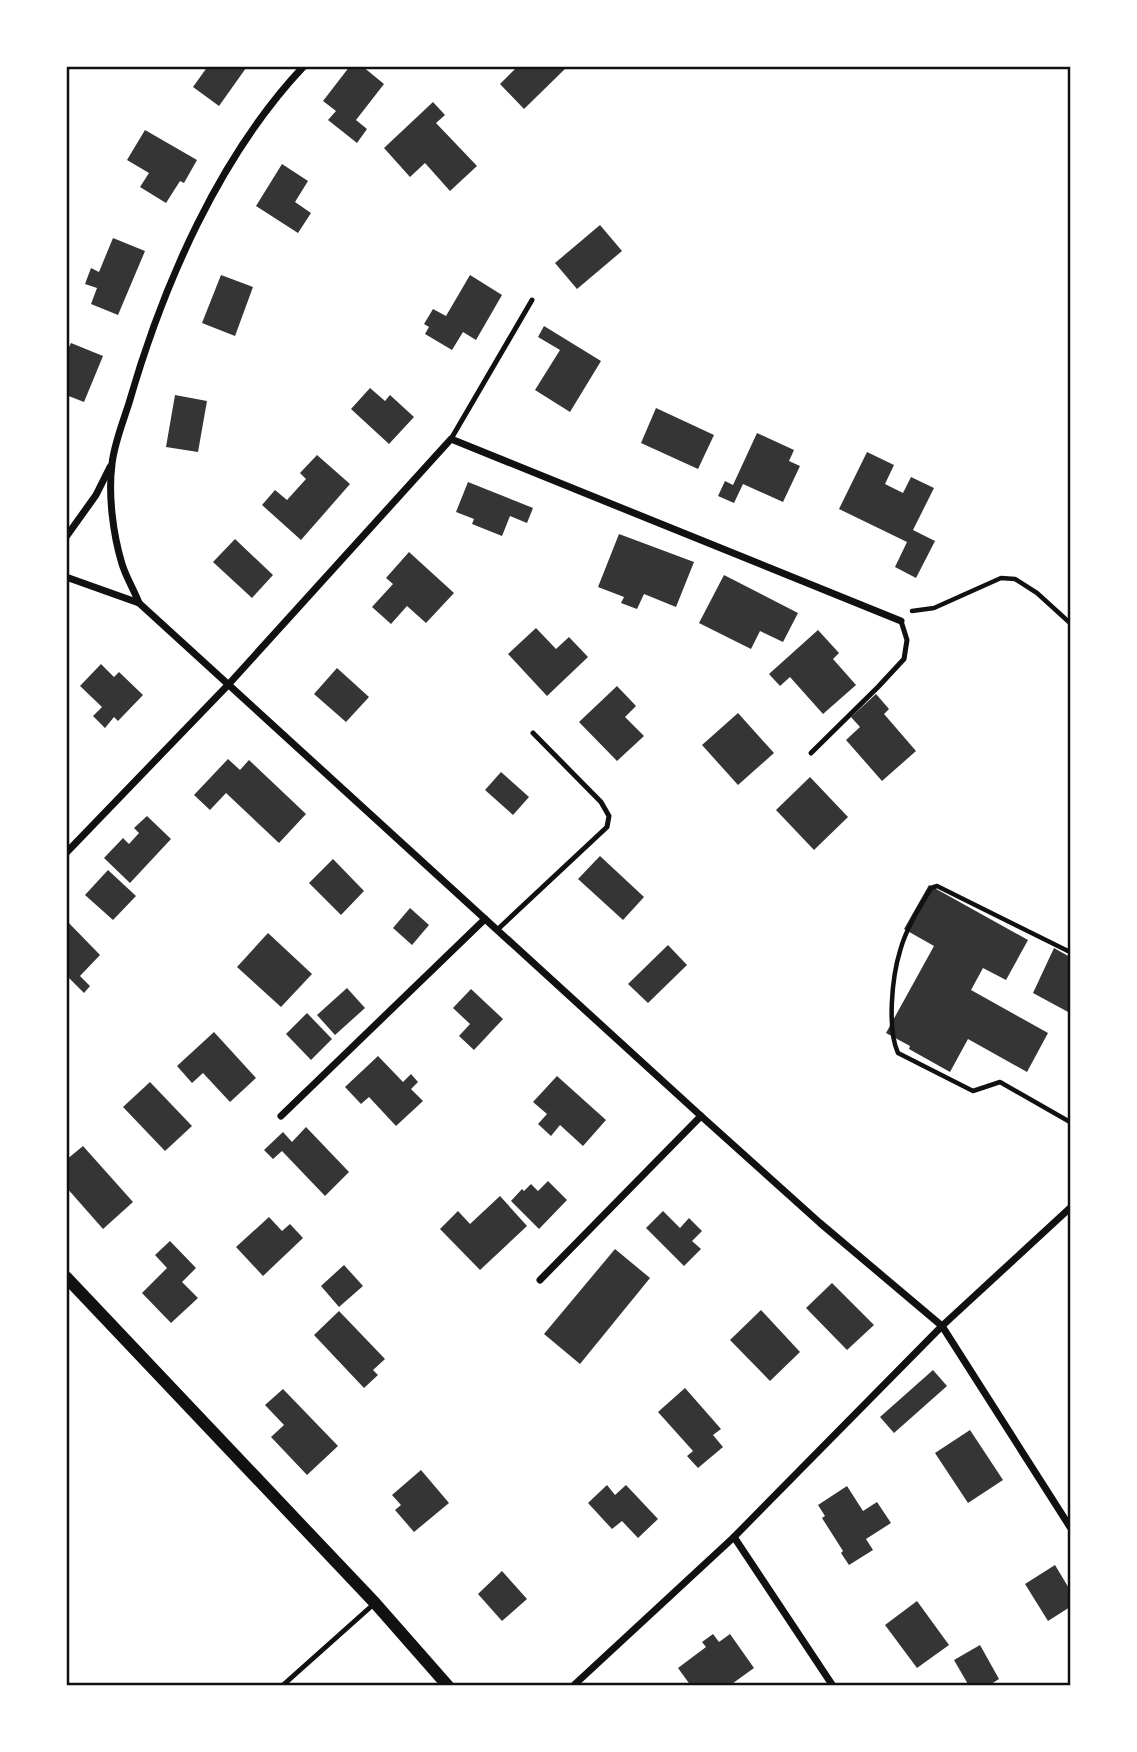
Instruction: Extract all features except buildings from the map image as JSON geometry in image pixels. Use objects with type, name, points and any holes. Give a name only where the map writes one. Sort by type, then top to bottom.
[{"type":"street","points":[[66,537],[96,495],[112,463],[140,365],[177,270],[202,216],[254,127],[304,66]]},
{"type":"street","points":[[66,853],[228,685],[451,439],[901,621]]},
{"type":"street","points":[[112,463],[111,497],[122,565],[139,603]]},
{"type":"street","points":[[66,577],[139,603],[701,1116],[820,1223],[942,1326],[1070,1527]]},
{"type":"street","points":[[281,1116],[485,919]]},
{"type":"street","points":[[540,1280],[701,1116]]},
{"type":"street","points":[[573,1685],[734,1537],[942,1326],[1070,1208]]},
{"type":"street","points":[[66,1276],[375,1603],[448,1685]]},
{"type":"street","points":[[734,1537],[833,1685]]},
{"type":"lane","points":[[451,439],[532,300]]},
{"type":"lane","points":[[811,753],[904,659],[907,640],[901,621]]},
{"type":"lane","points":[[497,930],[607,827],[609,816],[601,802],[533,733]]},
{"type":"lane","points":[[282,1685],[375,1603]]},
{"type":"path","points":[[901,621],[904,611],[934,608],[1001,578],[1015,579],[1037,593],[1070,623]]},
{"type":"path","points":[[1070,952],[937,886],[931,888],[915,913],[900,952],[891,1009],[893,1042],[898,1053],[973,1091],[1000,1082],[1070,1122]]}]
